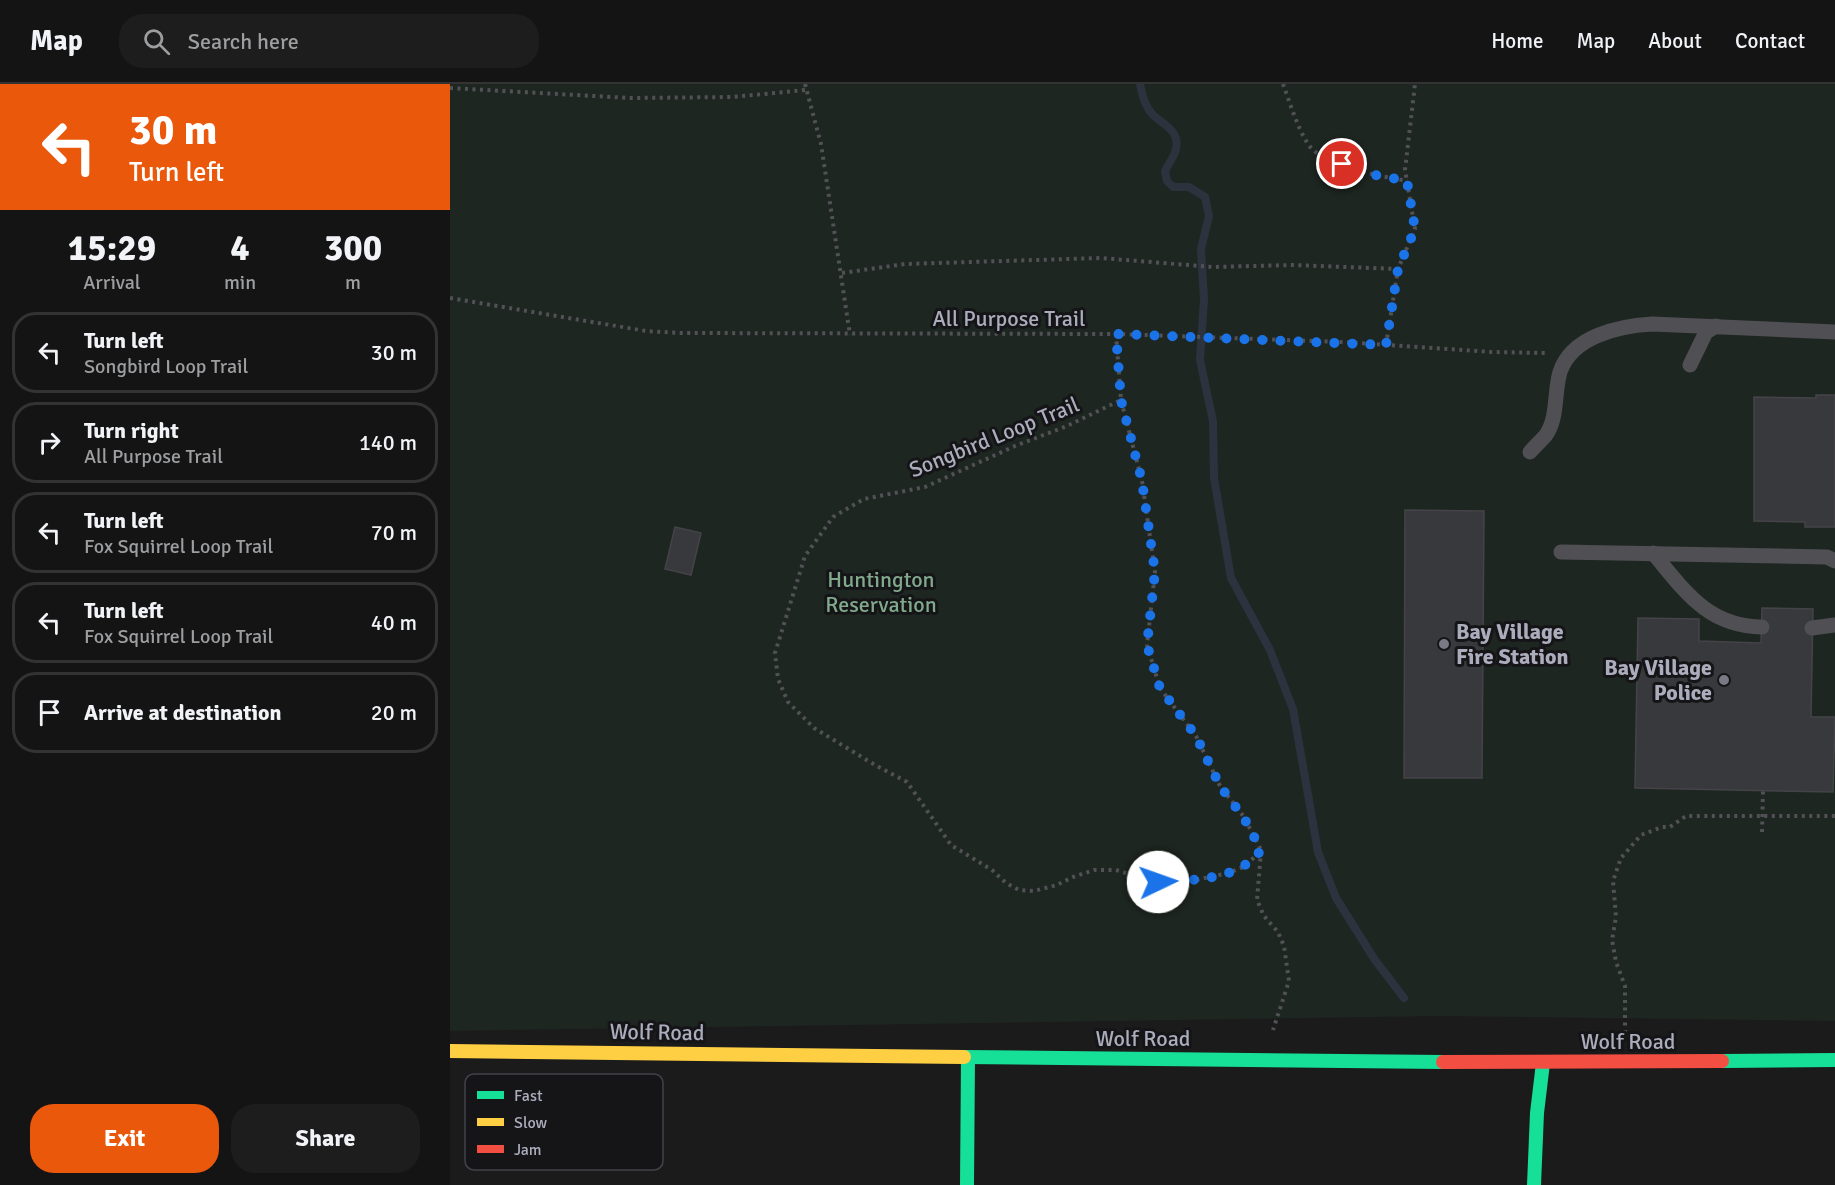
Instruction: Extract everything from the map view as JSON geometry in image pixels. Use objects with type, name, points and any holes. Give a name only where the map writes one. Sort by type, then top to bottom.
[{"type":"street","name":"Wolf Road","points":[[450,1051],[1543,1063],[1835,1060]]},
{"type":"street","points":[[967,1185],[968,1058]]},
{"type":"street","points":[[1534,1185],[1537,1113],[1543,1063]]},
{"type":"lane","points":[[1530,452],[1547,433],[1552,420],[1560,371],[1570,354],[1581,344],[1631,325],[1716,326],[1835,332]]},
{"type":"lane","points":[[1690,365],[1706,332],[1716,326]]},
{"type":"lane","points":[[1562,552],[1827,557],[1835,561]]},
{"type":"lane","points":[[1653,553],[1699,605],[1716,616],[1741,626],[1761,627]]},
{"type":"lane","points":[[1812,628],[1835,625]]},
{"type":"path","points":[[805,84],[821,144],[850,335]]},
{"type":"path","points":[[1283,84],[1309,146],[1326,159],[1375,175],[1407,181]]},
{"type":"path","points":[[1386,345],[1398,269],[1415,229],[1405,170],[1415,84]]},
{"type":"path","points":[[450,88],[630,98],[733,97],[806,90]]},
{"type":"path","points":[[842,273],[905,264],[1101,258],[1213,267],[1293,265],[1398,269]]},
{"type":"path","name":"All Purpose Trail","points":[[450,298],[646,331],[850,335],[1116,334],[1570,354]]},
{"type":"path","points":[[1116,334],[1121,400],[1142,481],[1155,572],[1147,645],[1160,688],[1196,736],[1220,786],[1244,818],[1261,850],[1257,900],[1264,916],[1278,932],[1284,946],[1289,981],[1272,1034]]},
{"type":"path","name":"Songbird Loop Trail","points":[[1121,400],[1067,426],[1015,446],[925,487],[864,499],[833,517],[805,556],[775,652],[778,679],[788,702],[814,728],[907,782],[951,845],[992,870],[1005,883],[1019,890],[1034,891],[1057,885],[1094,870],[1116,870],[1158,882],[1196,880],[1228,873],[1246,866],[1261,850]]},
{"type":"path","points":[[1762,790],[1762,832]]},
{"type":"path","points":[[1625,1034],[1625,986],[1616,962],[1612,940],[1616,917],[1613,881],[1621,858],[1641,835],[1662,827],[1670,827],[1686,816],[1835,816]]},
{"type":"green space","name":"Huntington Reservation","points":[[450,84],[1835,84],[1835,1021],[1438,1016],[450,1031]]},
{"type":"building","points":[[1816,395],[1835,395],[1835,527],[1805,527],[1805,522],[1754,521],[1754,397],[1816,398]]},
{"type":"building","name":"Bay Village Fire Station","points":[[1405,510],[1484,511],[1482,778],[1404,778]]},
{"type":"building","points":[[675,527],[701,533],[691,575],[665,569]]},
{"type":"building","name":"Bay Village Police","points":[[1762,608],[1813,609],[1811,717],[1835,717],[1833,792],[1635,788],[1638,618],[1699,619],[1699,641],[1761,643]]},
{"type":"waterway","points":[[1140,84],[1148,108],[1176,138],[1175,152],[1165,171],[1167,181],[1173,187],[1189,187],[1205,197],[1209,216],[1201,249],[1204,299],[1200,360],[1213,421],[1214,478],[1231,578],[1270,650],[1293,709],[1318,852],[1336,898],[1375,960],[1404,998]]},
{"type":"traffic: fast","points":[[964,1057],[1443,1062]]},
{"type":"traffic: fast","points":[[967,1185],[968,1058]]},
{"type":"traffic: fast","points":[[1722,1061],[1835,1060]]},
{"type":"traffic: fast","points":[[1534,1185],[1537,1113],[1543,1063]]},
{"type":"traffic: slow","points":[[450,1051],[964,1057]]},
{"type":"traffic: jam","points":[[1443,1062],[1722,1061]]},
{"type":"place","name":"Bay Village Fire Station","points":[[1444,644]]},
{"type":"place","name":"Bay Village Police","points":[[1724,680]]},
{"type":"route","points":[[1158,882],[1196,880],[1228,873],[1246,866],[1261,850],[1244,818],[1220,786],[1196,736],[1160,688],[1147,645],[1155,572],[1142,481],[1121,400],[1116,334],[1386,345],[1398,269],[1415,229],[1407,181],[1375,175],[1342,164]]}]
